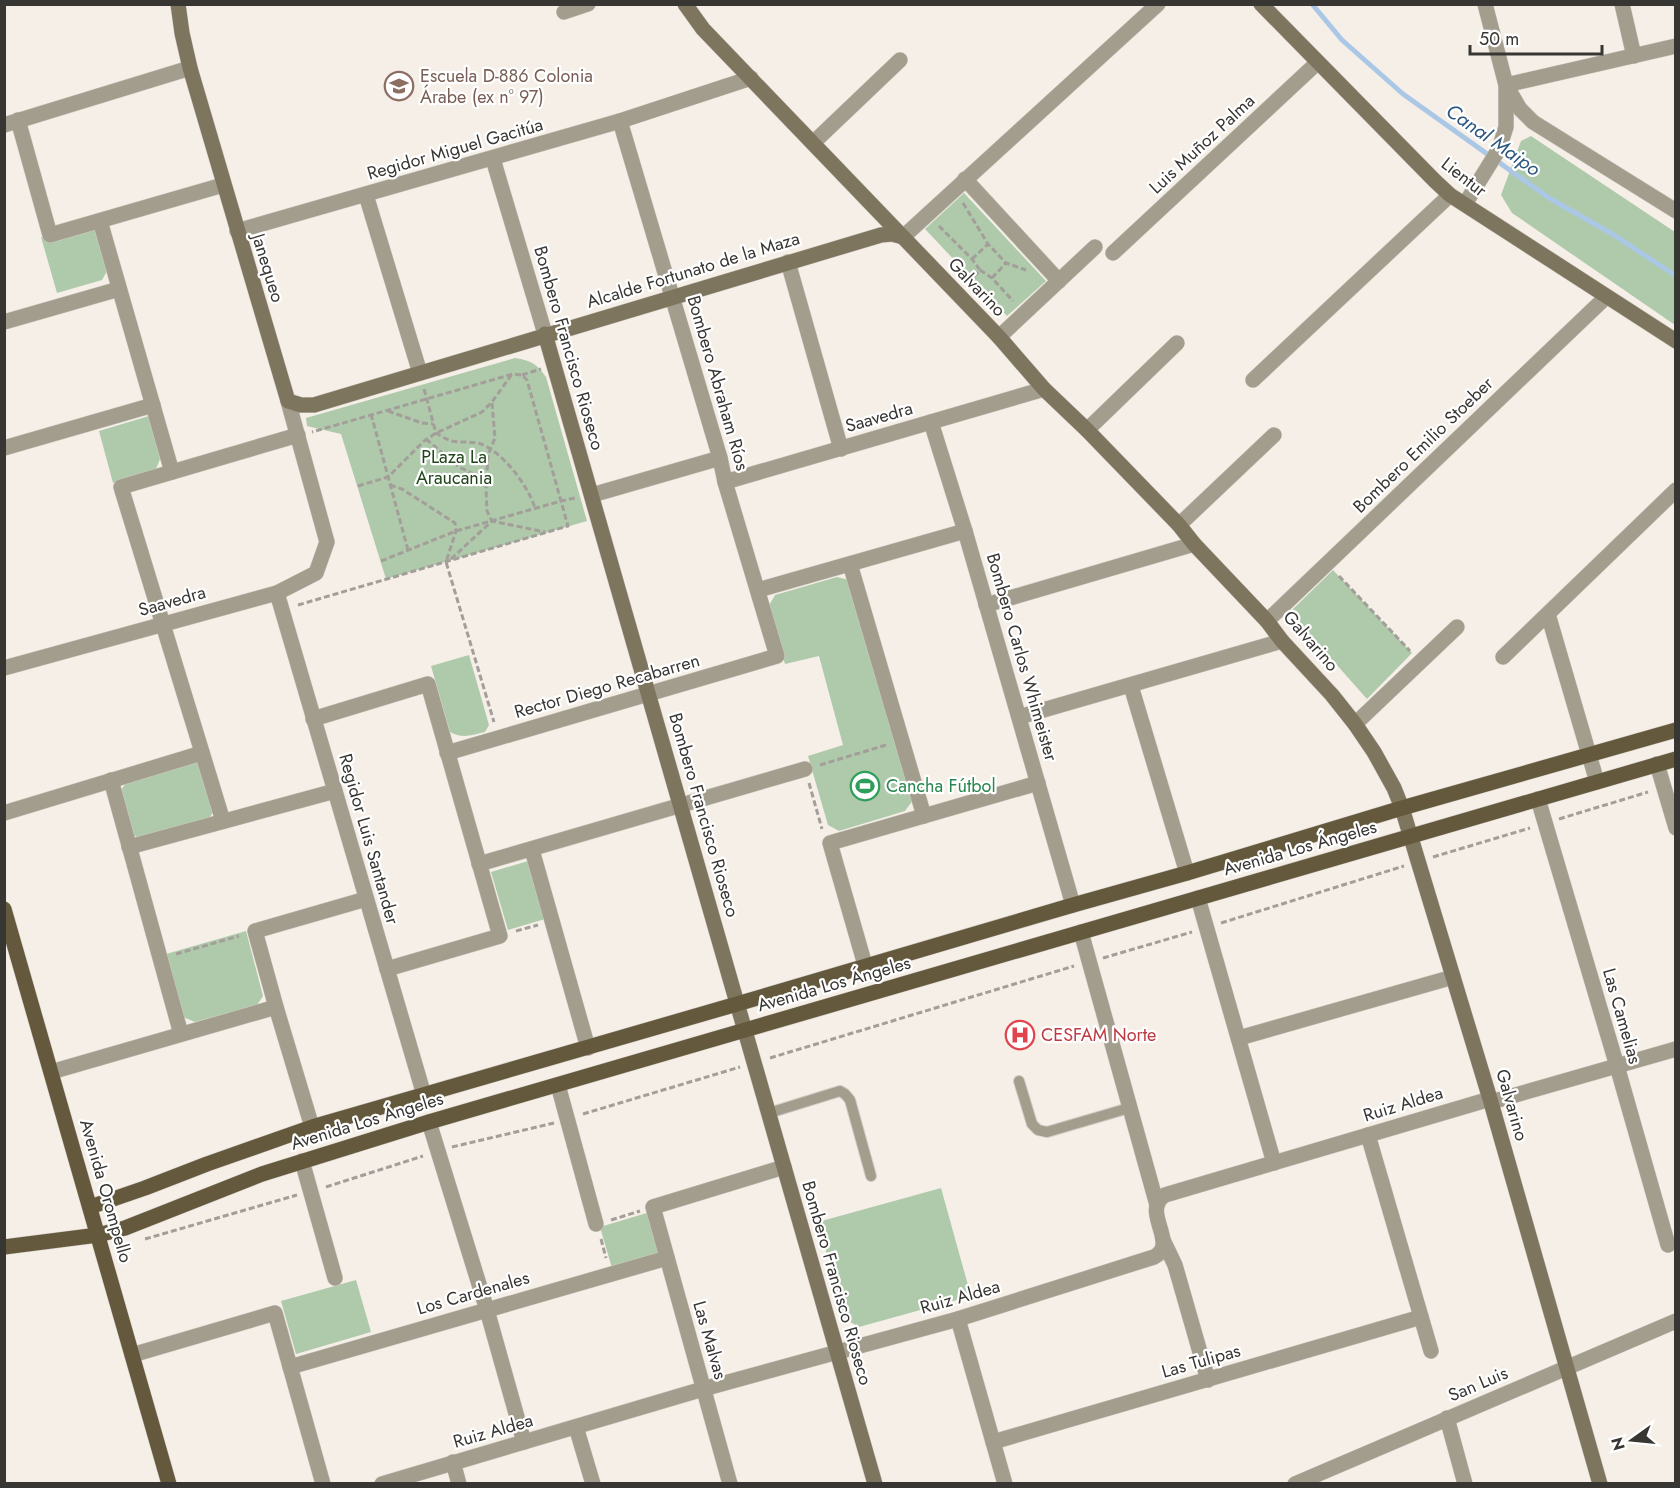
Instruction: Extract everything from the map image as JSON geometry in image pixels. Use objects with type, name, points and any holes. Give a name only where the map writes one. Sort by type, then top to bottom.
[{"type":"main road","name":"Janequeo","points":[[178,4],[190,68],[288,401]]},
{"type":"main road","name":"Galvarino","points":[[685,4],[703,29],[999,337],[1044,389],[1179,525],[1267,621],[1355,724],[1384,769],[1402,808],[1411,836],[1568,1367],[1600,1484]]},
{"type":"main road","name":"Lientur","points":[[1261,4],[1450,195],[1676,341]]},
{"type":"main road","points":[[868,239],[880,232],[883,227],[877,211]]},
{"type":"main road","name":"Alcalde Fortunato de la Maza","points":[[288,401],[301,405],[314,405],[868,239],[892,234],[903,237]]},
{"type":"main road","name":"Bombero Francisco Rioseco","points":[[545,334],[874,1484]]},
{"type":"main road","name":"Avenida Los Ángeles","points":[[90,1207],[312,1127],[1676,730]]},
{"type":"main road","name":"Avenida Los Ángeles","points":[[4,1247],[98,1235],[125,1228],[228,1186],[429,1122],[1676,759]]},
{"type":"main road","name":"Avenida Orompello","points":[[4,909],[169,1484]]},
{"type":"street","points":[[564,12],[588,4]]},
{"type":"street","points":[[903,237],[1158,4]]},
{"type":"street","points":[[1465,204],[1499,149],[1506,127],[1506,85],[1485,4]]},
{"type":"street","points":[[1622,4],[1634,56]]},
{"type":"street","points":[[1506,85],[1676,46]]},
{"type":"street","points":[[813,143],[900,60]]},
{"type":"street","name":"Luis Muñoz Palma","points":[[1113,253],[1317,63]]},
{"type":"street","points":[[190,68],[11,122],[50,235],[223,185]]},
{"type":"street","name":"Regidor Miguel Gacitúa","points":[[237,231],[493,159],[752,78]]},
{"type":"street","points":[[1506,85],[1520,110],[1533,122],[1673,207]]},
{"type":"street","name":"Bombero Abraham Ríos","points":[[620,121],[674,297],[725,482],[777,656]]},
{"type":"street","name":"Bombero Francisco Rioseco","points":[[493,159],[545,334]]},
{"type":"street","points":[[960,184],[1059,281]]},
{"type":"street","points":[[366,195],[420,373]]},
{"type":"street","points":[[1252,380],[1450,195]]},
{"type":"street","points":[[100,221],[172,472]]},
{"type":"street","points":[[999,337],[1095,247]]},
{"type":"street","points":[[788,262],[841,448]]},
{"type":"street","points":[[4,322],[119,289]]},
{"type":"street","name":"Bombero Emilio Stoeber","points":[[1267,621],[1606,297]]},
{"type":"street","points":[[1087,430],[1177,343]]},
{"type":"street","name":"Saavedra","points":[[725,482],[1044,389]]},
{"type":"street","name":"Janequeo","points":[[288,401],[327,542]]},
{"type":"street","points":[[4,448],[153,405]]},
{"type":"street","name":"Bombero Carlos Whimeister","points":[[931,422],[965,531],[1073,905]]},
{"type":"street","points":[[223,821],[121,487],[298,435]]},
{"type":"street","points":[[1179,525],[1274,435]]},
{"type":"street","points":[[592,495],[720,458]]},
{"type":"street","points":[[1503,657],[1676,490]]},
{"type":"street","points":[[758,590],[965,531]]},
{"type":"street","name":"Saavedra","points":[[4,668],[277,593],[316,573],[327,542]]},
{"type":"street","points":[[986,605],[1194,544]]},
{"type":"street","points":[[850,564],[924,816]]},
{"type":"street","name":"Regidor Luis Santander","points":[[277,593],[424,1095]]},
{"type":"street","points":[[1548,614],[1596,782]]},
{"type":"street","points":[[1355,724],[1456,627]]},
{"type":"street","points":[[1019,717],[1282,641]]},
{"type":"street","name":"Rector Diego Recabarren","points":[[447,753],[777,656]]},
{"type":"street","points":[[314,719],[428,684],[500,936],[387,969]]},
{"type":"street","points":[[1131,686],[1186,873]]},
{"type":"street","points":[[4,813],[202,753]]},
{"type":"street","points":[[1657,764],[1676,828]]},
{"type":"street","points":[[479,864],[805,769]]},
{"type":"street","points":[[111,780],[181,1034]]},
{"type":"street","points":[[865,965],[830,843],[1038,783]]},
{"type":"street","points":[[129,847],[335,791]]},
{"type":"street","name":"Las Camelias","points":[[1538,799],[1668,1245]]},
{"type":"street","points":[[532,850],[588,1048]]},
{"type":"street","points":[[1198,898],[1274,1163]]},
{"type":"street","points":[[312,1127],[255,932],[366,899]]},
{"type":"street","points":[[1081,932],[1157,1205],[1156,1211],[1163,1240],[1175,1265],[1208,1380]]},
{"type":"street","points":[[1239,1038],[1453,977]]},
{"type":"street","points":[[51,1072],[276,1007]]},
{"type":"street","name":"Ruiz Aldea","points":[[1157,1205],[1166,1195],[1368,1135],[1676,1049]]},
{"type":"street","points":[[558,1084],[596,1224]]},
{"type":"street","points":[[429,1122],[487,1310],[524,1442]]},
{"type":"street","points":[[1368,1135],[1431,1351]]},
{"type":"street","points":[[302,1161],[334,1278]]},
{"type":"street","points":[[653,1207],[784,1167]]},
{"type":"street","name":"Las Malvas","points":[[653,1207],[730,1484]]},
{"type":"street","name":"Ruiz Aldea","points":[[382,1484],[703,1389],[958,1319],[1154,1257],[1160,1254],[1163,1240]]},
{"type":"street","name":"Los Cardenales","points":[[290,1367],[667,1258]]},
{"type":"street","points":[[132,1355],[274,1313],[323,1484]]},
{"type":"street","name":"Las Tulipas","points":[[993,1442],[1421,1317]]},
{"type":"street","points":[[958,1319],[1005,1484]]},
{"type":"street","name":"San Luis","points":[[1295,1484],[1676,1321]]},
{"type":"street","points":[[1447,1418],[1466,1484]]},
{"type":"street","points":[[576,1426],[592,1484]]},
{"type":"street","points":[[453,1462],[459,1484]]},
{"type":"lane","points":[[1019,1081],[1032,1124],[1038,1130],[1047,1132],[1129,1108]]},
{"type":"lane","points":[[769,1113],[840,1091],[845,1094],[850,1100],[871,1176]]},
{"type":"path","points":[[960,184],[988,244],[1006,263],[1032,273]]},
{"type":"path","points":[[926,215],[972,259],[980,270],[992,278],[1024,314]]},
{"type":"path","points":[[972,259],[988,244]]},
{"type":"path","points":[[992,278],[1006,263]]},
{"type":"path","points":[[958,295],[980,270]]},
{"type":"path","points":[[420,373],[436,433],[450,441],[480,444],[490,450],[515,471],[535,508]]},
{"type":"path","points":[[358,486],[388,477],[426,439],[482,412],[513,374]]},
{"type":"path","points":[[282,610],[568,526],[527,380],[522,375],[513,374],[323,430],[298,435]]},
{"type":"path","points":[[492,402],[495,438],[488,455],[486,511],[492,520],[547,533]]},
{"type":"path","points":[[386,410],[422,423],[433,424]]},
{"type":"path","points":[[371,414],[408,550]]},
{"type":"path","points":[[426,439],[459,467],[486,480]]},
{"type":"path","points":[[390,485],[402,489],[455,523],[456,531],[448,562],[498,738]]},
{"type":"path","points":[[381,561],[456,531],[561,501],[592,495]]},
{"type":"path","points":[[448,562],[492,520]]},
{"type":"path","points":[[1327,563],[1420,662]]},
{"type":"path","points":[[830,843],[824,835],[805,769],[902,740]]},
{"type":"path","points":[[145,1239],[438,1151],[567,1119],[1206,928],[1664,787]]},
{"type":"path","points":[[500,936],[552,921]]},
{"type":"path","points":[[160,959],[255,932]]},
{"type":"path","points":[[610,1274],[596,1224],[653,1207]]},
{"type":"green space","points":[[1531,136],[1675,232],[1675,325],[1512,213],[1501,195],[1521,141]]},
{"type":"green space","points":[[964,193],[1046,281],[1007,316],[925,229]]},
{"type":"green space","points":[[94,229],[107,271],[102,280],[57,293],[41,237],[58,241]]},
{"type":"green space","name":"PLaza La Araucania","points":[[515,358],[533,363],[546,377],[587,521],[386,579],[341,434],[307,426],[306,418]]},
{"type":"green space","points":[[149,416],[160,459],[156,469],[113,483],[99,431]]},
{"type":"green space","points":[[1333,570],[1412,653],[1367,699],[1290,612]]},
{"type":"green space","points":[[837,577],[849,580],[913,800],[905,811],[839,831],[828,825],[808,756],[843,745],[819,656],[785,664],[768,607],[775,595]]},
{"type":"green space","points":[[469,655],[489,725],[485,732],[463,736],[450,732],[431,666]]},
{"type":"green space","points":[[194,761],[203,765],[215,809],[210,817],[139,838],[133,835],[121,790],[129,779]]},
{"type":"green space","points":[[528,861],[545,919],[508,930],[491,872]]},
{"type":"green space","points":[[246,931],[263,996],[257,1005],[195,1022],[183,1017],[166,954]]},
{"type":"green space","points":[[941,1188],[971,1296],[859,1327],[845,1319],[818,1222]]},
{"type":"green space","points":[[650,1212],[661,1253],[612,1268],[600,1227]]},
{"type":"green space","points":[[356,1280],[371,1332],[296,1354],[281,1301]]},
{"type":"waterway","name":"Canal Maipo","points":[[1312,4],[1342,40],[1403,94],[1549,198],[1614,235],[1676,276]]},
{"type":"place","name":"Escuela D-886 Colonia Árabe (ex n° 97)","points":[[399,86]]},
{"type":"place","name":"Cancha Fútbol","points":[[865,786]]},
{"type":"place","name":"CESFAM Norte","points":[[1020,1035]]}]
